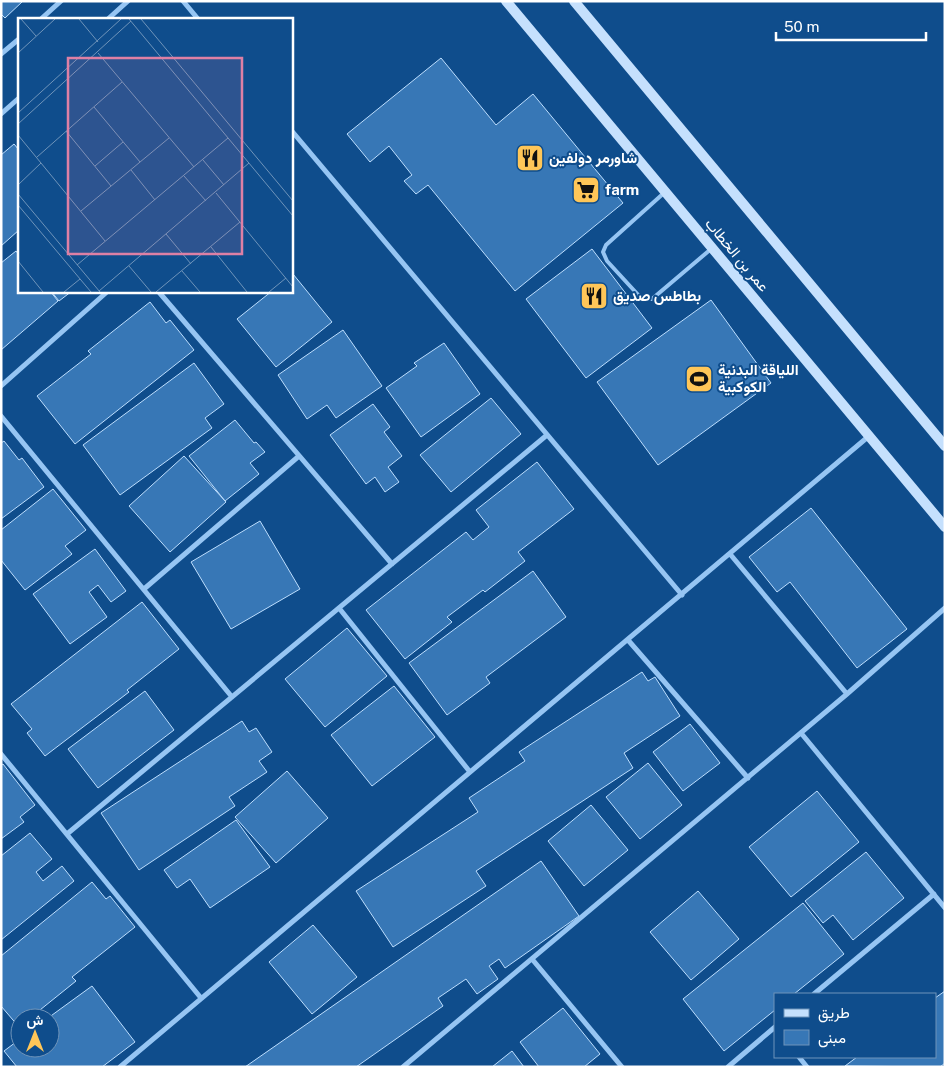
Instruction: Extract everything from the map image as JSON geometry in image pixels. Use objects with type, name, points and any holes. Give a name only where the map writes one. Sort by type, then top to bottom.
[{"type":"street","points":[[42,18],[61,1]]},
{"type":"street","points":[[109,18],[128,1]]},
{"type":"street","points":[[183,1],[197,18]]},
{"type":"street","name":"عمر بن الخطاب","points":[[506,1],[945,527]]},
{"type":"street","points":[[574,1],[945,446]]},
{"type":"street","points":[[1,54],[18,40]]},
{"type":"street","points":[[1,114],[18,99]]},
{"type":"street","points":[[292,131],[682,595]]},
{"type":"street","points":[[1,386],[107,292]]},
{"type":"street","points":[[159,292],[392,564]]},
{"type":"street","points":[[1,416],[232,697]]},
{"type":"street","points":[[67,834],[547,435]]},
{"type":"street","points":[[120,1067],[869,436]]},
{"type":"street","points":[[144,589],[299,456]]},
{"type":"street","points":[[730,554],[847,694]]},
{"type":"street","points":[[339,608],[470,772]]},
{"type":"street","points":[[403,1067],[748,778],[945,608]]},
{"type":"street","points":[[628,640],[748,778]]},
{"type":"street","points":[[800,733],[945,908]]},
{"type":"street","points":[[1,754],[201,998]]},
{"type":"street","points":[[815,993],[934,894]]},
{"type":"street","points":[[532,959],[622,1067]]},
{"type":"street","points":[[728,1067],[774,1029]]},
{"type":"lane","points":[[665,192],[606,245],[603,252],[607,261],[641,298],[652,299],[712,248]]},
{"type":"building","points":[[1,1],[23,1],[5,18],[1,14]]},
{"type":"building","points":[[441,58],[496,125],[533,94],[623,203],[515,291],[428,185],[416,194],[404,181],[412,175],[389,146],[370,162],[347,134]]},
{"type":"building","points":[[14,144],[18,149],[18,231],[1,246],[1,155]]},
{"type":"building","points":[[592,249],[652,328],[586,378],[526,299]]},
{"type":"building","points":[[16,251],[18,254],[18,292],[51,292],[58,301],[1,350],[1,263]]},
{"type":"building","points":[[292,275],[332,322],[276,367],[237,319],[271,292],[292,292]]},
{"type":"building","points":[[52,292],[71,292],[59,301]]},
{"type":"building","points":[[711,300],[771,383],[658,465],[597,382]]},
{"type":"building","points":[[150,302],[166,323],[170,320],[194,350],[75,444],[37,396],[91,354],[88,351]]},
{"type":"building","points":[[343,330],[382,386],[336,418],[327,405],[307,419],[278,375]]},
{"type":"building","points":[[444,343],[480,394],[421,437],[386,388],[417,366],[414,363]]},
{"type":"building","points":[[194,363],[224,404],[205,418],[212,428],[120,495],[83,445]]},
{"type":"building","points":[[491,398],[521,434],[451,492],[420,455]]},
{"type":"building","points":[[373,404],[390,427],[384,432],[402,456],[388,467],[399,482],[385,492],[375,477],[366,484],[330,435]]},
{"type":"building","points":[[235,420],[254,443],[256,442],[265,452],[250,463],[259,474],[225,501],[189,456]]},
{"type":"building","points":[[4,441],[19,460],[22,458],[44,487],[1,519],[1,443]]},
{"type":"building","points":[[184,456],[226,502],[170,552],[129,506]]},
{"type":"building","points":[[537,462],[574,509],[518,552],[525,561],[485,592],[483,590],[447,617],[452,622],[405,659],[366,610],[466,532],[473,540],[489,527],[476,510]]},
{"type":"building","points":[[53,489],[86,530],[65,546],[72,554],[25,590],[1,560],[1,530]]},
{"type":"building","points":[[811,508],[907,629],[857,668],[790,582],[777,592],[749,557]]},
{"type":"building","points":[[260,521],[300,589],[231,629],[191,562]]},
{"type":"building","points":[[95,549],[126,591],[111,602],[98,585],[89,592],[107,617],[70,644],[33,594]]},
{"type":"building","points":[[533,571],[566,617],[486,677],[490,683],[447,715],[409,663]]},
{"type":"building","points":[[142,602],[179,649],[127,690],[129,692],[45,756],[27,733],[32,729],[11,704]]},
{"type":"building","points":[[347,628],[387,676],[325,727],[285,679]]},
{"type":"building","points":[[642,672],[648,681],[655,677],[680,716],[624,753],[633,768],[476,871],[486,886],[393,947],[356,891],[478,812],[469,798],[525,761],[519,752]]},
{"type":"building","points":[[394,686],[435,737],[372,786],[331,735]]},
{"type":"building","points":[[145,691],[174,730],[98,788],[68,749]]},
{"type":"building","points":[[242,721],[249,732],[256,728],[272,752],[259,761],[267,772],[229,797],[235,806],[139,870],[101,813]]},
{"type":"building","points":[[690,724],[720,763],[683,791],[653,752]]},
{"type":"building","points":[[648,763],[682,805],[640,839],[606,797]]},
{"type":"building","points":[[3,764],[35,805],[20,817],[24,822],[1,839],[1,765]]},
{"type":"building","points":[[287,771],[328,818],[276,863],[235,817]]},
{"type":"building","points":[[817,791],[859,842],[791,897],[749,847]]},
{"type":"building","points":[[591,805],[628,850],[584,886],[548,841]]},
{"type":"building","points":[[236,820],[270,867],[210,908],[190,879],[177,888],[164,870]]},
{"type":"building","points":[[30,833],[52,859],[36,872],[43,881],[62,866],[74,881],[1,940],[1,856]]},
{"type":"building","points":[[866,852],[904,898],[853,940],[833,915],[823,923],[805,901]]},
{"type":"building","points":[[541,861],[579,916],[505,968],[499,959],[489,966],[498,979],[477,994],[466,979],[438,998],[443,1006],[356,1067],[245,1067]]},
{"type":"building","points":[[92,882],[106,899],[110,896],[135,927],[72,977],[76,981],[42,1008],[10,1008],[10,1016],[1,1006],[1,956]]},
{"type":"building","points":[[698,891],[739,939],[691,980],[650,932]]},
{"type":"building","points":[[803,903],[844,954],[795,993],[774,993],[774,1011],[724,1051],[683,999]]},
{"type":"building","points":[[313,925],[357,977],[312,1014],[269,962]]},
{"type":"building","points":[[92,986],[135,1042],[102,1067],[17,1067],[4,1051],[10,1046],[10,1058],[60,1058],[60,1009]]},
{"type":"building","points":[[945,991],[945,1063],[940,1067],[845,1066],[856,1058],[936,1058],[936,997]]},
{"type":"building","points":[[563,1008],[600,1054],[584,1067],[539,1067],[520,1042]]},
{"type":"building","points":[[512,1051],[524,1067],[492,1067]]},
{"type":"place","name":"شاورمر دولفين","points":[[530,158]]},
{"type":"place","name":"farm","points":[[586,190]]},
{"type":"place","name":"بطاطس صديق","points":[[594,296]]},
{"type":"place","name":"اللياقة البدنية الكوكبية","points":[[699,379]]}]
